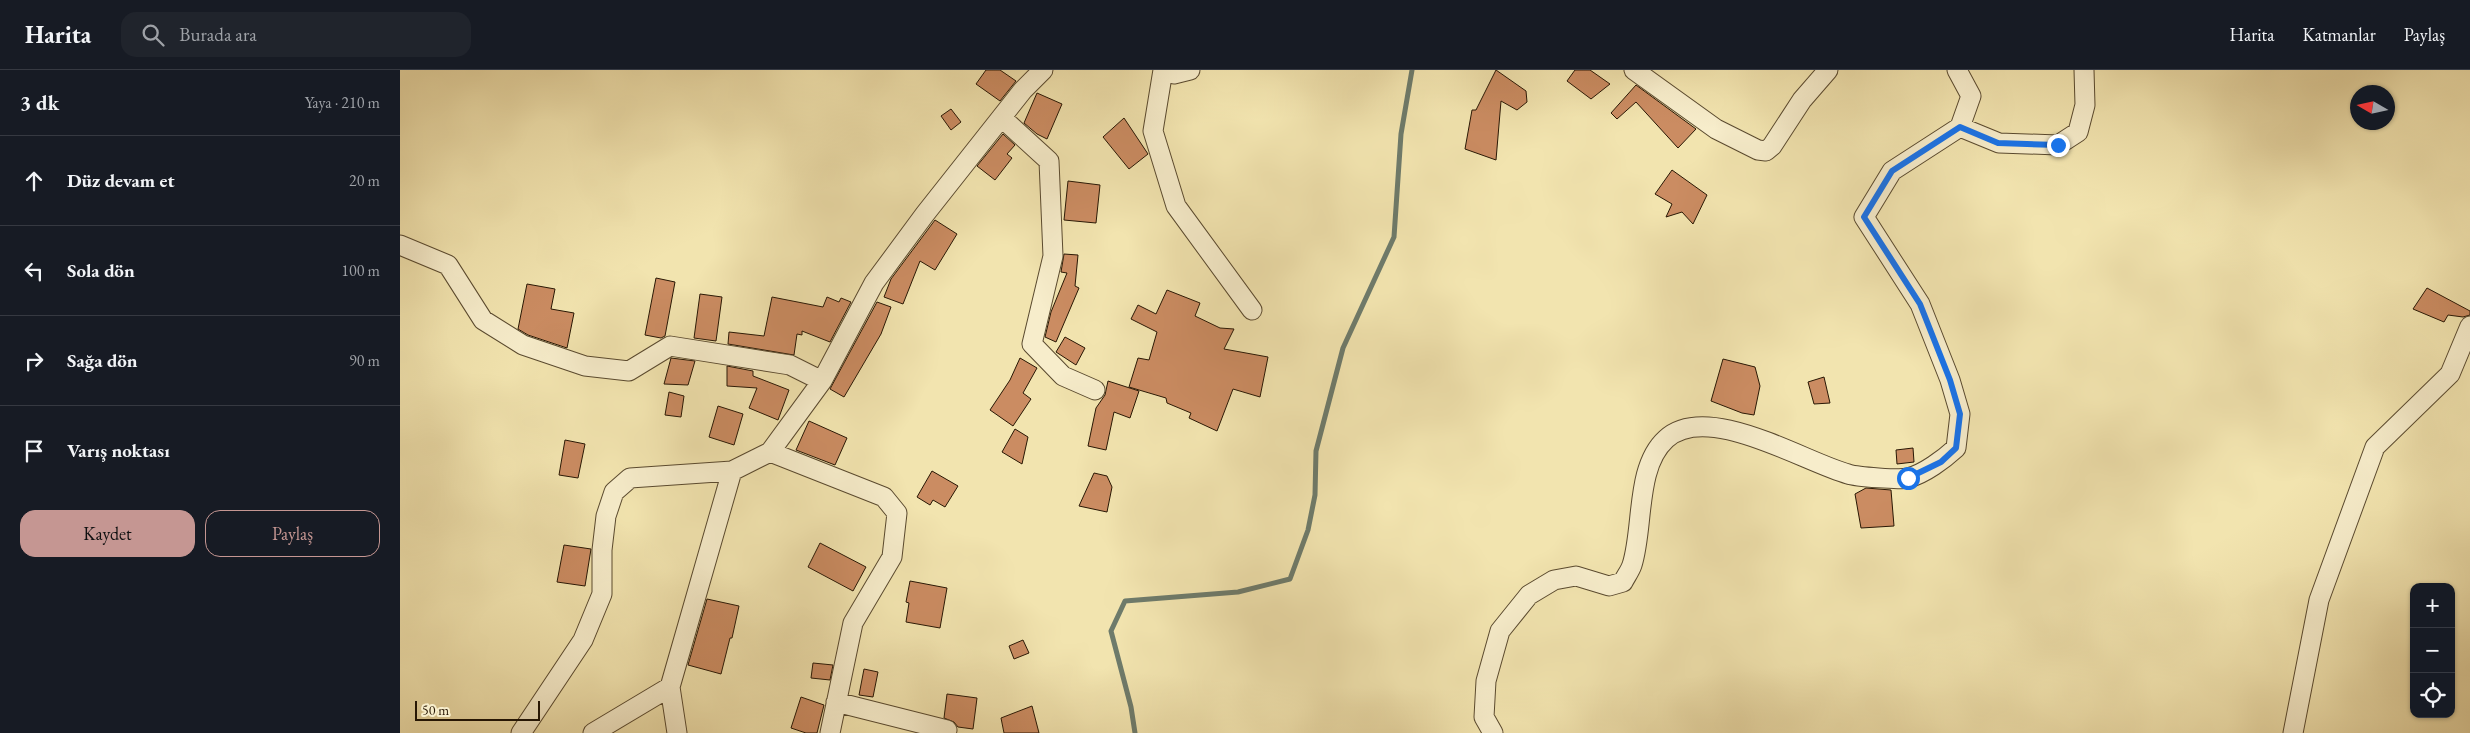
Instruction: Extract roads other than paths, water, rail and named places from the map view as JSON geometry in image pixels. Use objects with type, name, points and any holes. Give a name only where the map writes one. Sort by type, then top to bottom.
[{"type":"street","points":[[521,733],[583,640],[602,594],[602,550],[606,516],[614,492],[630,478],[732,471],[770,452],[822,382],[874,283],[925,214],[1023,90],[1043,70]]},
{"type":"street","points":[[1190,70],[1174,74],[1164,70],[1153,131],[1176,206],[1252,310]]},
{"type":"street","points":[[1634,70],[1716,129],[1758,150],[1766,151],[1772,146],[1802,100],[1828,70]]},
{"type":"street","points":[[1493,733],[1484,717],[1486,682],[1500,631],[1529,595],[1554,580],[1576,576],[1609,586],[1623,582],[1632,565],[1649,465],[1665,439],[1677,431],[1694,426],[1724,429],[1803,455],[1848,474],[1874,476],[1908,478],[1941,462],[1956,448],[1960,414],[1950,380],[1920,304],[1864,217],[1892,171],[1960,127],[1971,96],[1957,70]]},
{"type":"street","points":[[1960,127],[1998,143],[2058,145],[2078,132],[2085,105],[2084,70]]},
{"type":"street","points":[[1002,118],[1049,162],[1053,256],[1032,344],[1063,376],[1095,390]]},
{"type":"street","points":[[400,245],[448,265],[483,320],[523,346],[585,366],[629,371],[670,346],[790,365],[822,382]]},
{"type":"street","points":[[2294,733],[2319,600],[2375,448],[2450,374],[2470,326]]},
{"type":"street","points":[[770,452],[884,497],[897,514],[892,557],[853,623],[830,733]]},
{"type":"street","points":[[677,733],[670,687],[732,471]]},
{"type":"street","points":[[593,733],[670,687]]},
{"type":"street","points":[[836,702],[946,730]]},
{"type":"waterway","points":[[1135,733],[1131,707],[1111,631],[1125,601],[1238,592],[1290,579],[1308,530],[1315,495],[1316,451],[1343,348],[1394,237],[1401,134],[1412,70]]}]
